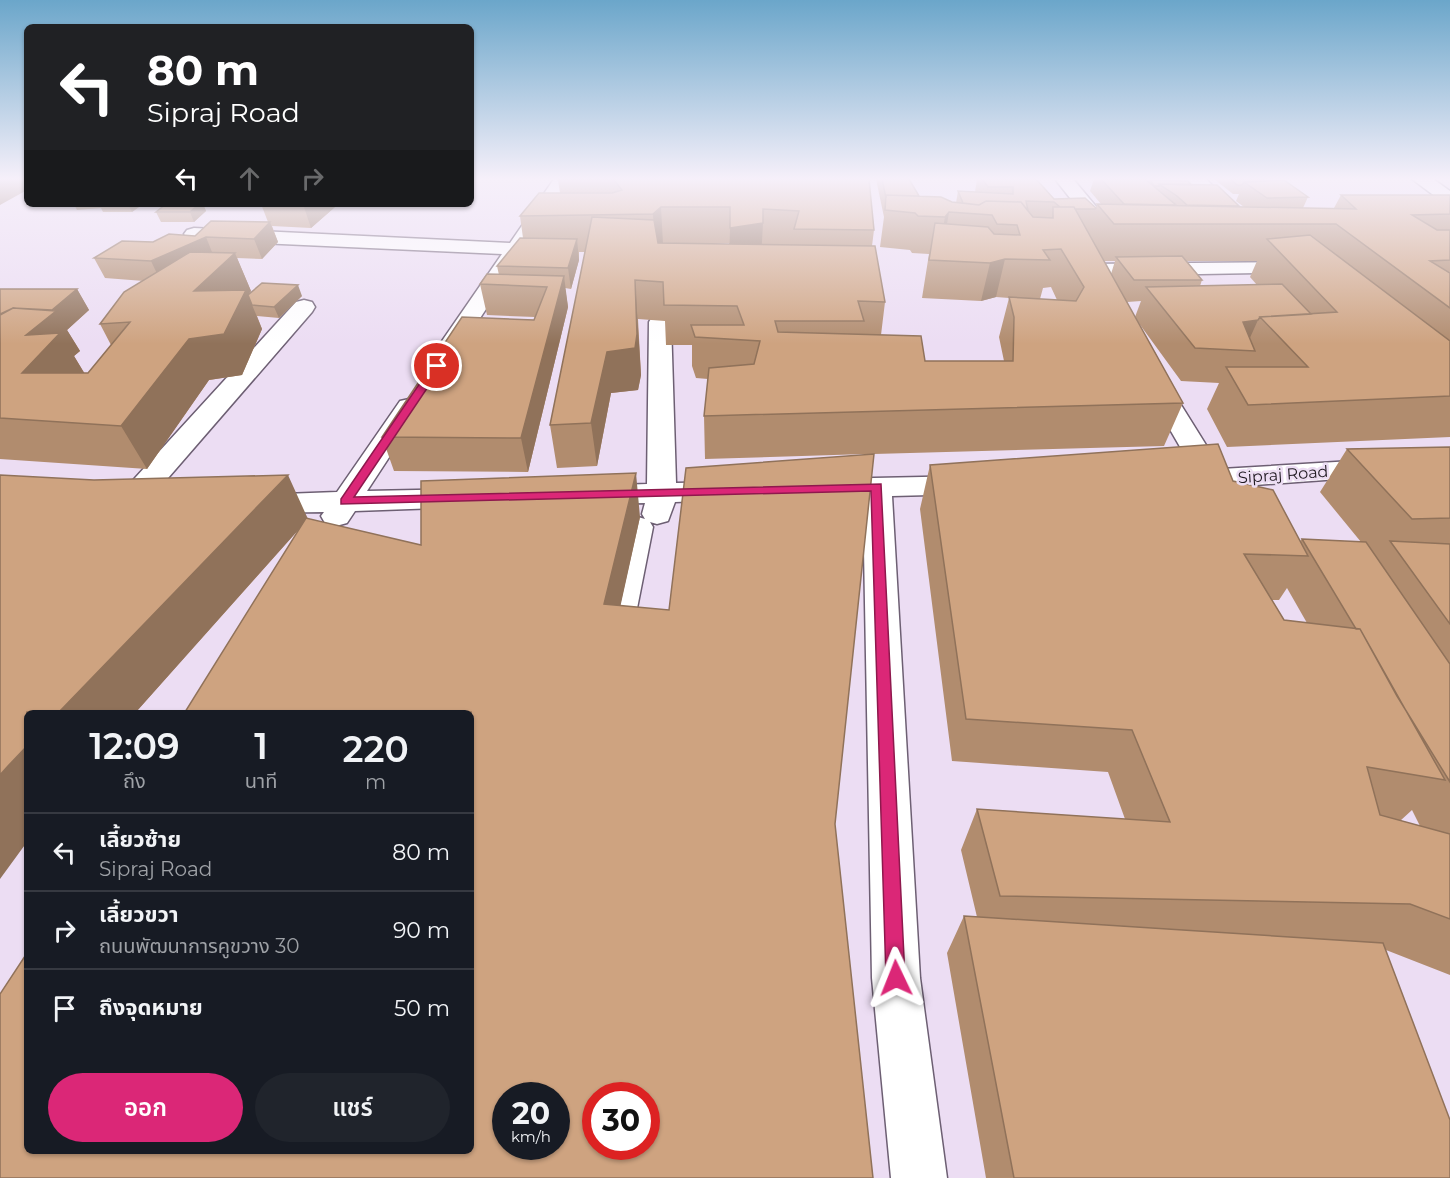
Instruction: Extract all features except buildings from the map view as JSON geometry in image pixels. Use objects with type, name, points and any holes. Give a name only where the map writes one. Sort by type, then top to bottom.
[{"type":"street","points":[[194,234],[516,249]]},
{"type":"street","points":[[319,540],[526,234]]},
{"type":"street","points":[[1113,234],[1115,236],[1088,262],[1303,268],[1322,283]]},
{"type":"street","points":[[159,507],[113,508],[304,307]]},
{"type":"street","points":[[660,322],[662,493],[622,644],[640,517],[570,508],[662,493],[757,490]]},
{"type":"street","points":[[1141,360],[1213,479]]},
{"type":"street","name":"Sipraj Road","points":[[1155,481],[1450,463]]},
{"type":"street","points":[[805,489],[993,484]]},
{"type":"street","points":[[877,487],[896,978],[919,1178]]},
{"type":"street","points":[[229,505],[345,501],[489,510],[435,525]]},
{"type":"route","points":[[437,366],[345,501],[877,487],[896,978]]}]
